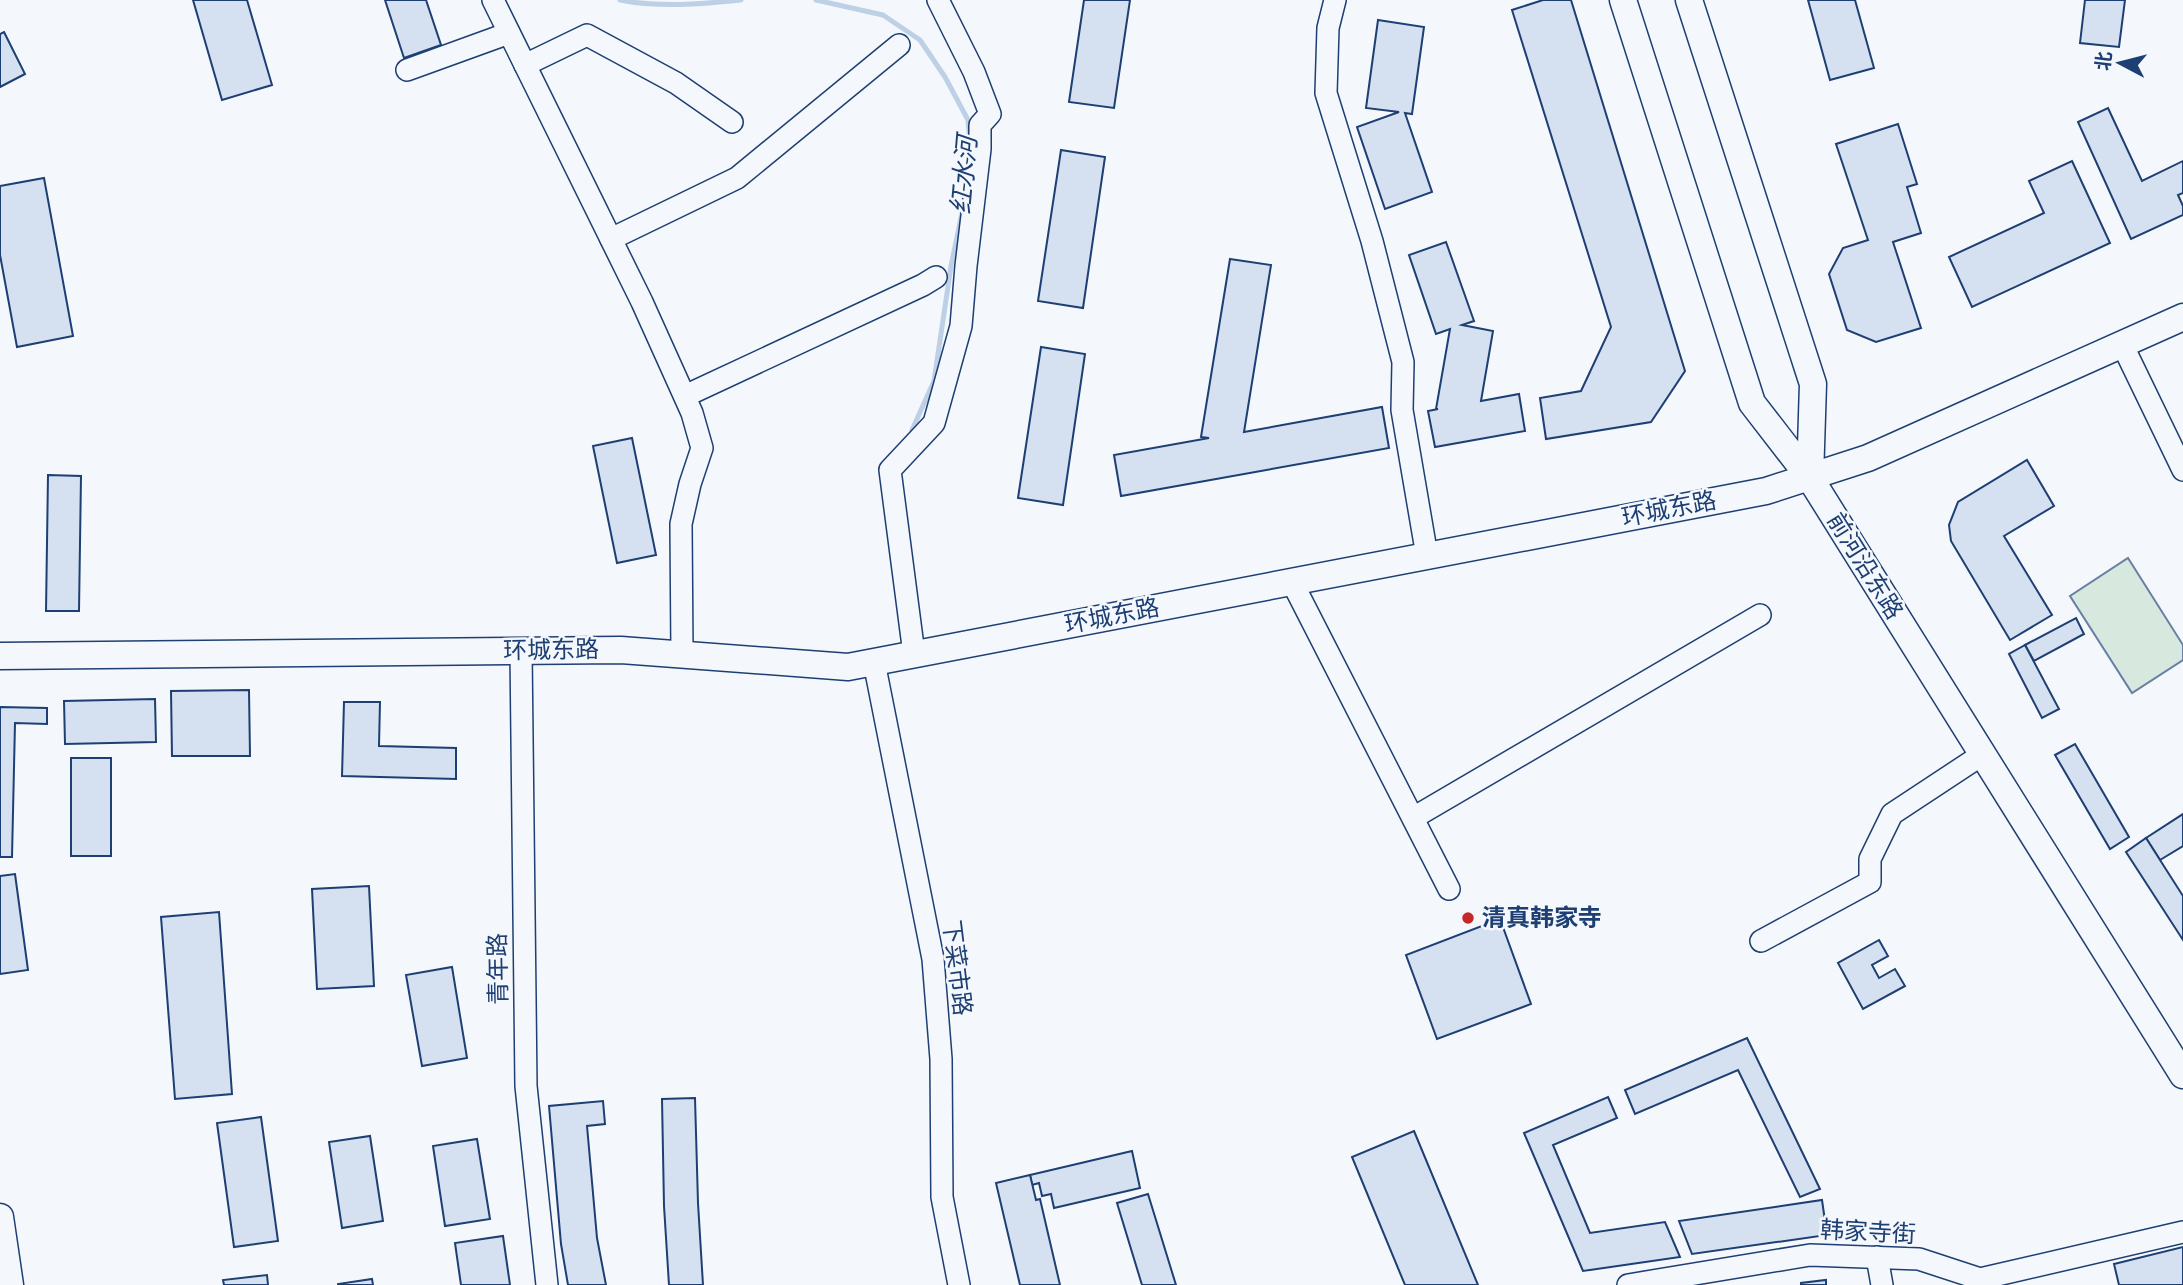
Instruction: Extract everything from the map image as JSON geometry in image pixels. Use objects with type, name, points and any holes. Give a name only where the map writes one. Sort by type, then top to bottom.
[{"type":"main road","name":"前河沿东路","points":[[1623,0],[1752,403],[1810,478],[2183,1075]]},
{"type":"main road","points":[[1689,0],[1813,384],[1810,478]]},
{"type":"main road","name":"环城东路","points":[[0,656],[621,650],[848,667],[1766,491],[1868,458],[2183,317]]},
{"type":"main road","points":[[0,1217],[10,1285]]},
{"type":"street","points":[[493,0],[611,239],[692,413],[702,448],[681,524],[682,654]]},
{"type":"street","points":[[914,654],[890,470],[934,423],[961,326],[965,266],[980,149],[980,124],[990,114],[974,72],[938,0]]},
{"type":"street","points":[[1335,0],[1328,28],[1326,93],[1372,242],[1403,362],[1402,410],[1427,556]]},
{"type":"street","points":[[407,70],[509,33]]},
{"type":"street","points":[[525,65],[587,35],[676,83],[732,122]]},
{"type":"street","points":[[611,239],[737,178],[899,45]]},
{"type":"street","points":[[685,396],[936,277]]},
{"type":"street","points":[[2122,344],[2183,470]]},
{"type":"street","points":[[1292,582],[1449,889]]},
{"type":"street","points":[[1413,818],[1760,615]]},
{"type":"street","name":"青年路","points":[[521,651],[526,1086],[547,1285]]},
{"type":"street","name":"下菜市路","points":[[874,662],[933,959],[941,1059],[942,1197],[959,1285]]},
{"type":"street","points":[[1761,941],[1870,882],[1870,859],[1892,814],[1983,754]]},
{"type":"street","name":"韩家寺街","points":[[1628,1285],[1810,1255],[1919,1259],[1980,1279],[2183,1232]]},
{"type":"street","points":[[1877,1257],[1882,1285]]},
{"type":"shaded area","points":[[2128,558],[2183,645],[2183,660],[2132,693],[2070,596]]},
{"type":"building","points":[[193,0],[247,0],[272,85],[222,100]]},
{"type":"building","points":[[385,0],[426,0],[441,45],[404,58]]},
{"type":"building","points":[[1084,0],[1130,0],[1114,108],[1069,102]]},
{"type":"building","points":[[1543,0],[1571,0],[1685,371],[1651,422],[1546,439],[1540,398],[1581,391],[1611,327],[1512,10]]},
{"type":"building","points":[[1808,0],[1855,0],[1874,68],[1830,80]]},
{"type":"building","points":[[2085,0],[2125,0],[2119,47],[2080,43]]},
{"type":"building","points":[[1378,20],[1424,27],[1412,114],[1405,113],[1432,192],[1385,209],[1357,127],[1399,112],[1366,108]]},
{"type":"building","points":[[4,32],[25,74],[0,87],[0,34]]},
{"type":"building","points":[[2108,108],[2142,181],[2183,161],[2183,193],[2178,195],[2183,206],[2183,215],[2131,239],[2078,122]]},
{"type":"building","points":[[1898,124],[1917,184],[1907,187],[1921,233],[1893,242],[1921,328],[1876,342],[1847,330],[1829,274],[1843,248],[1868,240],[1836,144]]},
{"type":"building","points":[[1061,150],[1105,157],[1083,308],[1038,301]]},
{"type":"building","points":[[2072,161],[2110,243],[1972,307],[1949,257],[2044,213],[2029,181]]},
{"type":"building","points":[[44,178],[73,336],[17,347],[0,255],[0,186]]},
{"type":"building","points":[[1446,242],[1474,321],[1462,325],[1493,331],[1481,401],[1519,394],[1525,431],[1435,447],[1428,411],[1438,409],[1450,329],[1436,334],[1409,255]]},
{"type":"building","points":[[1230,259],[1271,265],[1244,432],[1382,407],[1389,448],[1121,496],[1114,455],[1209,438],[1201,437]]},
{"type":"building","points":[[1041,347],[1085,354],[1063,505],[1018,498]]},
{"type":"building","points":[[632,438],[656,555],[617,563],[593,446]]},
{"type":"building","points":[[2027,460],[2054,506],[2004,536],[2052,615],[2010,640],[1951,541],[1949,525],[1958,502]]},
{"type":"building","points":[[48,475],[81,476],[79,611],[46,611]]},
{"type":"building","points":[[2076,618],[2084,634],[2034,661],[2025,645]]},
{"type":"building","points":[[2025,645],[2059,709],[2042,718],[2009,654]]},
{"type":"building","points":[[249,690],[250,756],[172,756],[171,691]]},
{"type":"building","points":[[155,699],[156,742],[65,744],[64,701]]},
{"type":"building","points":[[344,702],[380,702],[379,746],[456,748],[456,779],[342,776]]},
{"type":"building","points":[[0,707],[47,708],[47,724],[15,723],[12,857],[0,857]]},
{"type":"building","points":[[2075,744],[2129,837],[2110,849],[2055,755]]},
{"type":"building","points":[[71,758],[111,758],[111,856],[71,856]]},
{"type":"building","points":[[2183,814],[2183,846],[2160,860],[2146,838]]},
{"type":"building","points":[[2146,838],[2183,896],[2183,940],[2126,852]]},
{"type":"building","points":[[15,874],[28,970],[0,974],[0,876]]},
{"type":"building","points":[[369,886],[374,986],[317,989],[312,889]]},
{"type":"building","points":[[219,912],[232,1094],[175,1099],[161,917]]},
{"type":"building","points":[[1500,919],[1531,1004],[1437,1039],[1406,955]]},
{"type":"building","points":[[1879,940],[1888,956],[1872,965],[1879,978],[1895,969],[1905,986],[1863,1009],[1838,963]]},
{"type":"building","points":[[452,967],[467,1058],[422,1066],[406,975]]},
{"type":"building","points":[[1747,1038],[1820,1189],[1800,1197],[1738,1070],[1635,1114],[1625,1090]]},
{"type":"building","points":[[1608,1097],[1617,1118],[1553,1145],[1590,1233],[1665,1222],[1680,1257],[1583,1271],[1524,1133]]},
{"type":"building","points":[[695,1098],[703,1285],[669,1285],[662,1099]]},
{"type":"building","points":[[603,1101],[605,1124],[587,1126],[597,1238],[606,1285],[568,1285],[561,1244],[549,1106]]},
{"type":"building","points":[[261,1117],[278,1241],[234,1247],[217,1123]]},
{"type":"building","points":[[1414,1131],[1478,1285],[1405,1285],[1352,1157]]},
{"type":"building","points":[[370,1136],[383,1221],[342,1228],[329,1142]]},
{"type":"building","points":[[477,1139],[490,1219],[445,1226],[433,1146]]},
{"type":"building","points":[[1132,1151],[1140,1188],[1054,1208],[1051,1194],[1042,1196],[1039,1183],[1032,1185],[1030,1175]]},
{"type":"building","points":[[1030,1175],[1036,1200],[1040,1199],[1060,1285],[1020,1285],[996,1183]]},
{"type":"building","points":[[1148,1194],[1176,1285],[1142,1285],[1117,1203]]},
{"type":"building","points":[[1822,1200],[1827,1235],[1692,1254],[1679,1221]]},
{"type":"building","points":[[503,1236],[510,1285],[461,1285],[455,1243]]},
{"type":"building","points":[[2183,1247],[2183,1285],[2119,1285],[2114,1264]]},
{"type":"building","points":[[267,1275],[268,1285],[224,1285],[223,1280]]},
{"type":"building","points":[[372,1279],[373,1285],[338,1285],[338,1284]]},
{"type":"building","points":[[1826,1280],[1826,1285],[1801,1285],[1801,1283]]},
{"type":"waterway","name":"红水河","points":[[620,0],[665,5],[741,0]]},
{"type":"waterway","name":"红水河","points":[[816,0],[883,15],[920,40],[945,77],[968,120],[970,144]]},
{"type":"waterway","name":"红水河","points":[[912,430],[934,381],[951,266],[962,213]]},
{"type":"place","name":"清真韩家寺","points":[[1468,918]]}]
